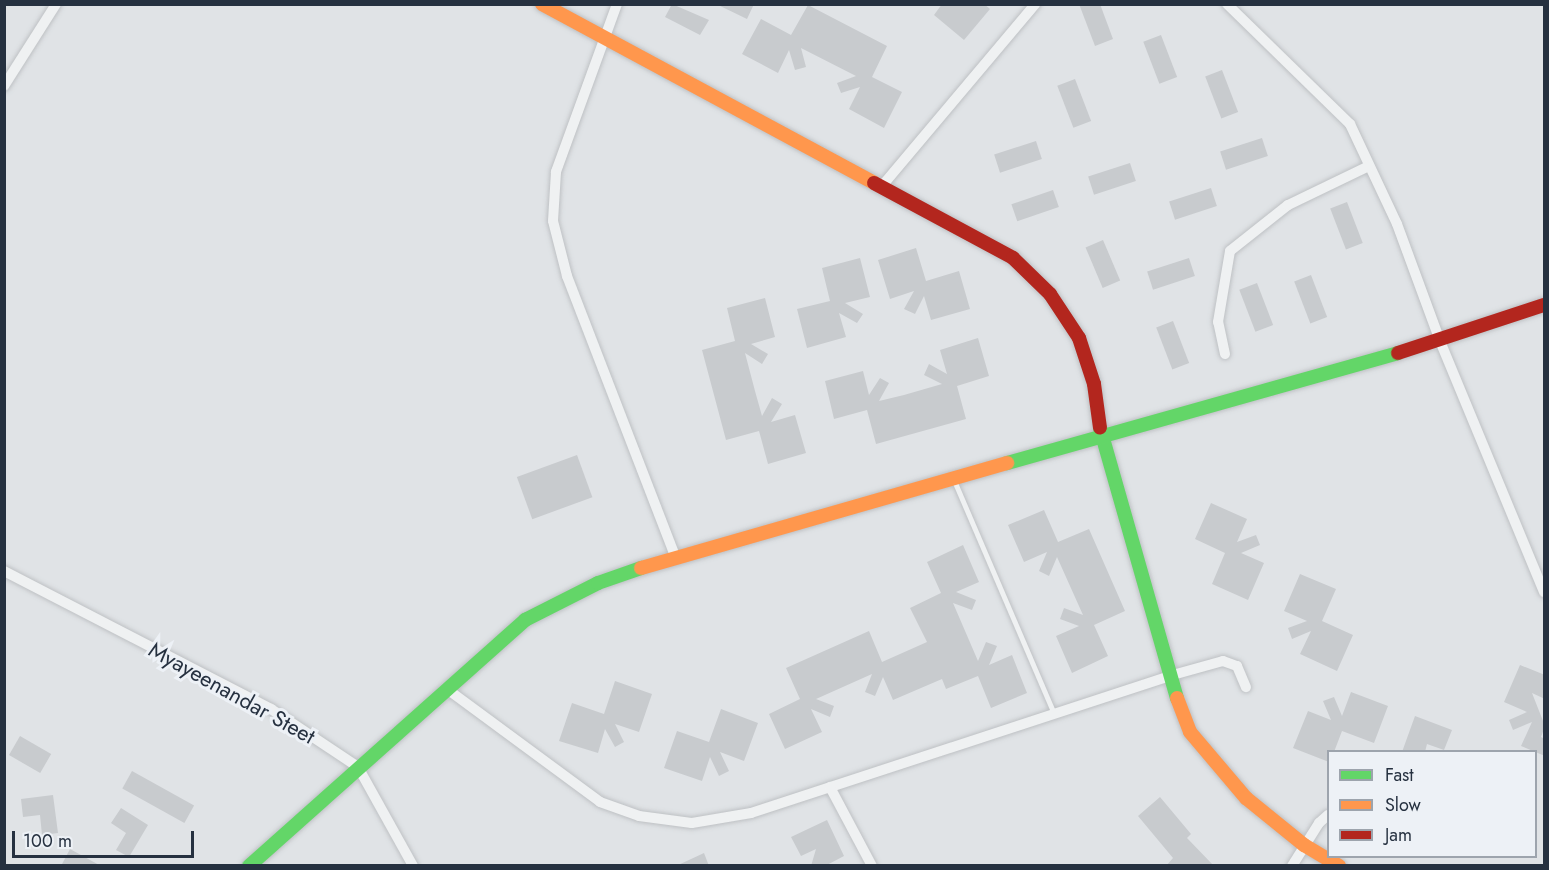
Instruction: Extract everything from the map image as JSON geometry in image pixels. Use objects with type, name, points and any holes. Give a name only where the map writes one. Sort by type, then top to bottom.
[{"type":"street","points":[[4,86],[56,4]]},
{"type":"street","points":[[542,4],[601,39],[882,186],[1013,258],[1050,294],[1079,338],[1094,384],[1101,434],[1169,676],[1190,732],[1246,798],[1304,845],[1339,866]]},
{"type":"street","points":[[617,4],[601,39],[556,172],[553,221],[567,276],[675,556]]},
{"type":"street","points":[[882,186],[1035,4]]},
{"type":"street","points":[[1227,4],[1350,124],[1397,224],[1440,341],[1545,592]]},
{"type":"street","points":[[1225,354],[1218,322],[1230,251],[1288,206],[1370,166]]},
{"type":"street","points":[[249,866],[525,620],[598,583],[675,556],[1101,434],[1440,341],[1545,305]]},
{"type":"street","name":"Myayeenandar Steet","points":[[4,571],[271,709],[358,767],[413,866]]},
{"type":"street","points":[[447,689],[600,802],[639,816],[692,824],[751,813],[1169,676],[1231,662],[1246,687]]},
{"type":"street","points":[[830,788],[872,866]]},
{"type":"street","points":[[1292,866],[1304,845],[1327,817]]},
{"type":"lane","points":[[952,477],[1054,714]]},
{"type":"building","points":[[672,4],[709,20],[700,35],[665,17]]},
{"type":"building","points":[[716,4],[754,4],[747,19]]},
{"type":"building","points":[[942,4],[984,4],[990,9],[964,40],[934,15]]},
{"type":"building","points":[[1079,4],[1100,4],[1113,39],[1095,46]]},
{"type":"building","points":[[808,5],[887,46],[872,77],[902,92],[884,128],[849,109],[860,87],[841,93],[837,83],[856,76],[801,48],[806,67],[795,70],[789,50],[778,73],[742,54],[761,19],[791,35]]},
{"type":"building","points":[[1161,35],[1177,77],[1159,84],[1143,42]]},
{"type":"building","points":[[1222,70],[1238,112],[1221,118],[1205,76]]},
{"type":"building","points":[[1075,79],[1091,121],[1073,128],[1057,86]]},
{"type":"building","points":[[1262,138],[1268,156],[1226,170],[1220,152]]},
{"type":"building","points":[[1036,141],[1042,159],[1000,173],[994,155]]},
{"type":"building","points":[[1130,163],[1136,181],[1094,195],[1088,177]]},
{"type":"building","points":[[1211,188],[1217,206],[1175,220],[1169,202]]},
{"type":"building","points":[[1053,190],[1059,207],[1017,221],[1011,204]]},
{"type":"building","points":[[1347,202],[1363,243],[1346,250],[1330,208]]},
{"type":"building","points":[[1103,240],[1120,281],[1103,288],[1086,247]]},
{"type":"building","points":[[916,248],[926,281],[959,271],[970,309],[931,320],[924,296],[915,314],[904,309],[914,291],[890,299],[878,260]]},
{"type":"building","points":[[860,258],[870,297],[845,303],[863,314],[857,323],[839,313],[846,337],[807,348],[797,309],[830,301],[822,268]]},
{"type":"building","points":[[1189,258],[1195,276],[1153,290],[1147,272]]},
{"type":"building","points":[[1311,275],[1327,317],[1310,323],[1294,281]]},
{"type":"building","points":[[1257,283],[1273,325],[1255,332],[1239,290]]},
{"type":"building","points":[[765,298],[775,337],[751,344],[768,354],[762,364],[745,353],[755,391],[762,416],[772,398],[782,404],[771,422],[795,415],[806,453],[768,464],[759,431],[726,440],[702,350],[735,341],[727,308]]},
{"type":"building","points":[[1173,321],[1189,363],[1172,369],[1156,327]]},
{"type":"building","points":[[978,338],[989,376],[957,386],[966,419],[876,444],[867,410],[834,419],[825,381],[863,371],[869,395],[880,378],[889,383],[879,401],[904,395],[942,384],[924,375],[929,364],[947,374],[940,350]]},
{"type":"building","points":[[577,455],[592,497],[532,519],[517,477]]},
{"type":"building","points":[[1211,503],[1247,519],[1237,542],[1256,535],[1260,545],[1241,553],[1264,563],[1248,600],[1212,584],[1225,553],[1195,539]]},
{"type":"building","points":[[1044,510],[1058,542],[1089,529],[1125,611],[1094,625],[1108,656],[1072,673],[1056,636],[1079,626],[1060,619],[1064,608],[1083,615],[1057,557],[1049,576],[1039,571],[1047,552],[1024,562],[1008,525]]},
{"type":"building","points":[[963,545],[979,582],[956,592],[976,600],[972,610],[953,603],[978,661],[986,642],[997,646],[989,665],[1012,655],[1027,693],[991,708],[978,676],[946,689],[942,679],[893,700],[883,677],[875,696],[865,692],[872,674],[816,699],[834,706],[830,717],[811,709],[822,732],[785,749],[769,714],[800,699],[786,668],[869,631],[882,662],[927,642],[910,608],[941,593],[927,562]]},
{"type":"building","points":[[1300,574],[1336,589],[1322,621],[1353,635],[1337,671],[1300,654],[1311,631],[1292,639],[1288,628],[1307,621],[1284,611]]},
{"type":"building","points":[[1520,665],[1545,675],[1545,699],[1532,693],[1545,726],[1541,737],[1545,739],[1545,756],[1537,753],[1537,750],[1521,746],[1532,722],[1513,730],[1509,720],[1527,712],[1504,702]]},
{"type":"building","points":[[615,681],[652,694],[639,732],[615,724],[624,742],[615,747],[605,729],[598,753],[559,741],[572,703],[604,714]]},
{"type":"building","points":[[1351,692],[1388,706],[1374,743],[1342,731],[1335,750],[1327,750],[1327,761],[1293,748],[1308,711],[1331,720],[1323,701],[1334,697],[1342,716]]},
{"type":"building","points":[[721,709],[758,723],[744,761],[720,752],[729,771],[719,776],[710,757],[702,781],[664,768],[677,731],[709,742]]},
{"type":"building","points":[[1415,716],[1452,730],[1444,750],[1427,744],[1426,750],[1403,750]]},
{"type":"building","points":[[20,736],[51,754],[40,773],[9,755]]},
{"type":"building","points":[[132,771],[194,805],[184,823],[122,788]]},
{"type":"building","points":[[53,795],[58,833],[42,835],[40,815],[23,817],[21,799]]},
{"type":"building","points":[[1160,797],[1191,834],[1187,838],[1214,866],[1166,866],[1173,858],[1138,816]]},
{"type":"building","points":[[121,808],[148,825],[129,857],[116,850],[126,833],[111,823]]},
{"type":"building","points":[[827,820],[844,856],[825,866],[811,866],[816,849],[801,856],[791,837]]},
{"type":"building","points":[[70,849],[101,866],[61,866]]},
{"type":"building","points":[[704,853],[709,866],[676,866]]},
{"type":"traffic: fast","points":[[1007,463],[1398,353]]},
{"type":"traffic: fast","points":[[1100,428],[1177,698]]},
{"type":"traffic: fast","points":[[249,866],[525,620],[598,583],[641,568]]},
{"type":"traffic: slow","points":[[542,4],[874,183]]},
{"type":"traffic: slow","points":[[641,568],[1007,463]]},
{"type":"traffic: slow","points":[[1177,698],[1190,732],[1246,798],[1304,845],[1339,866]]},
{"type":"traffic: jam","points":[[874,183],[1013,258],[1050,294],[1079,338],[1094,384],[1100,428]]},
{"type":"traffic: jam","points":[[1398,353],[1544,305]]}]
